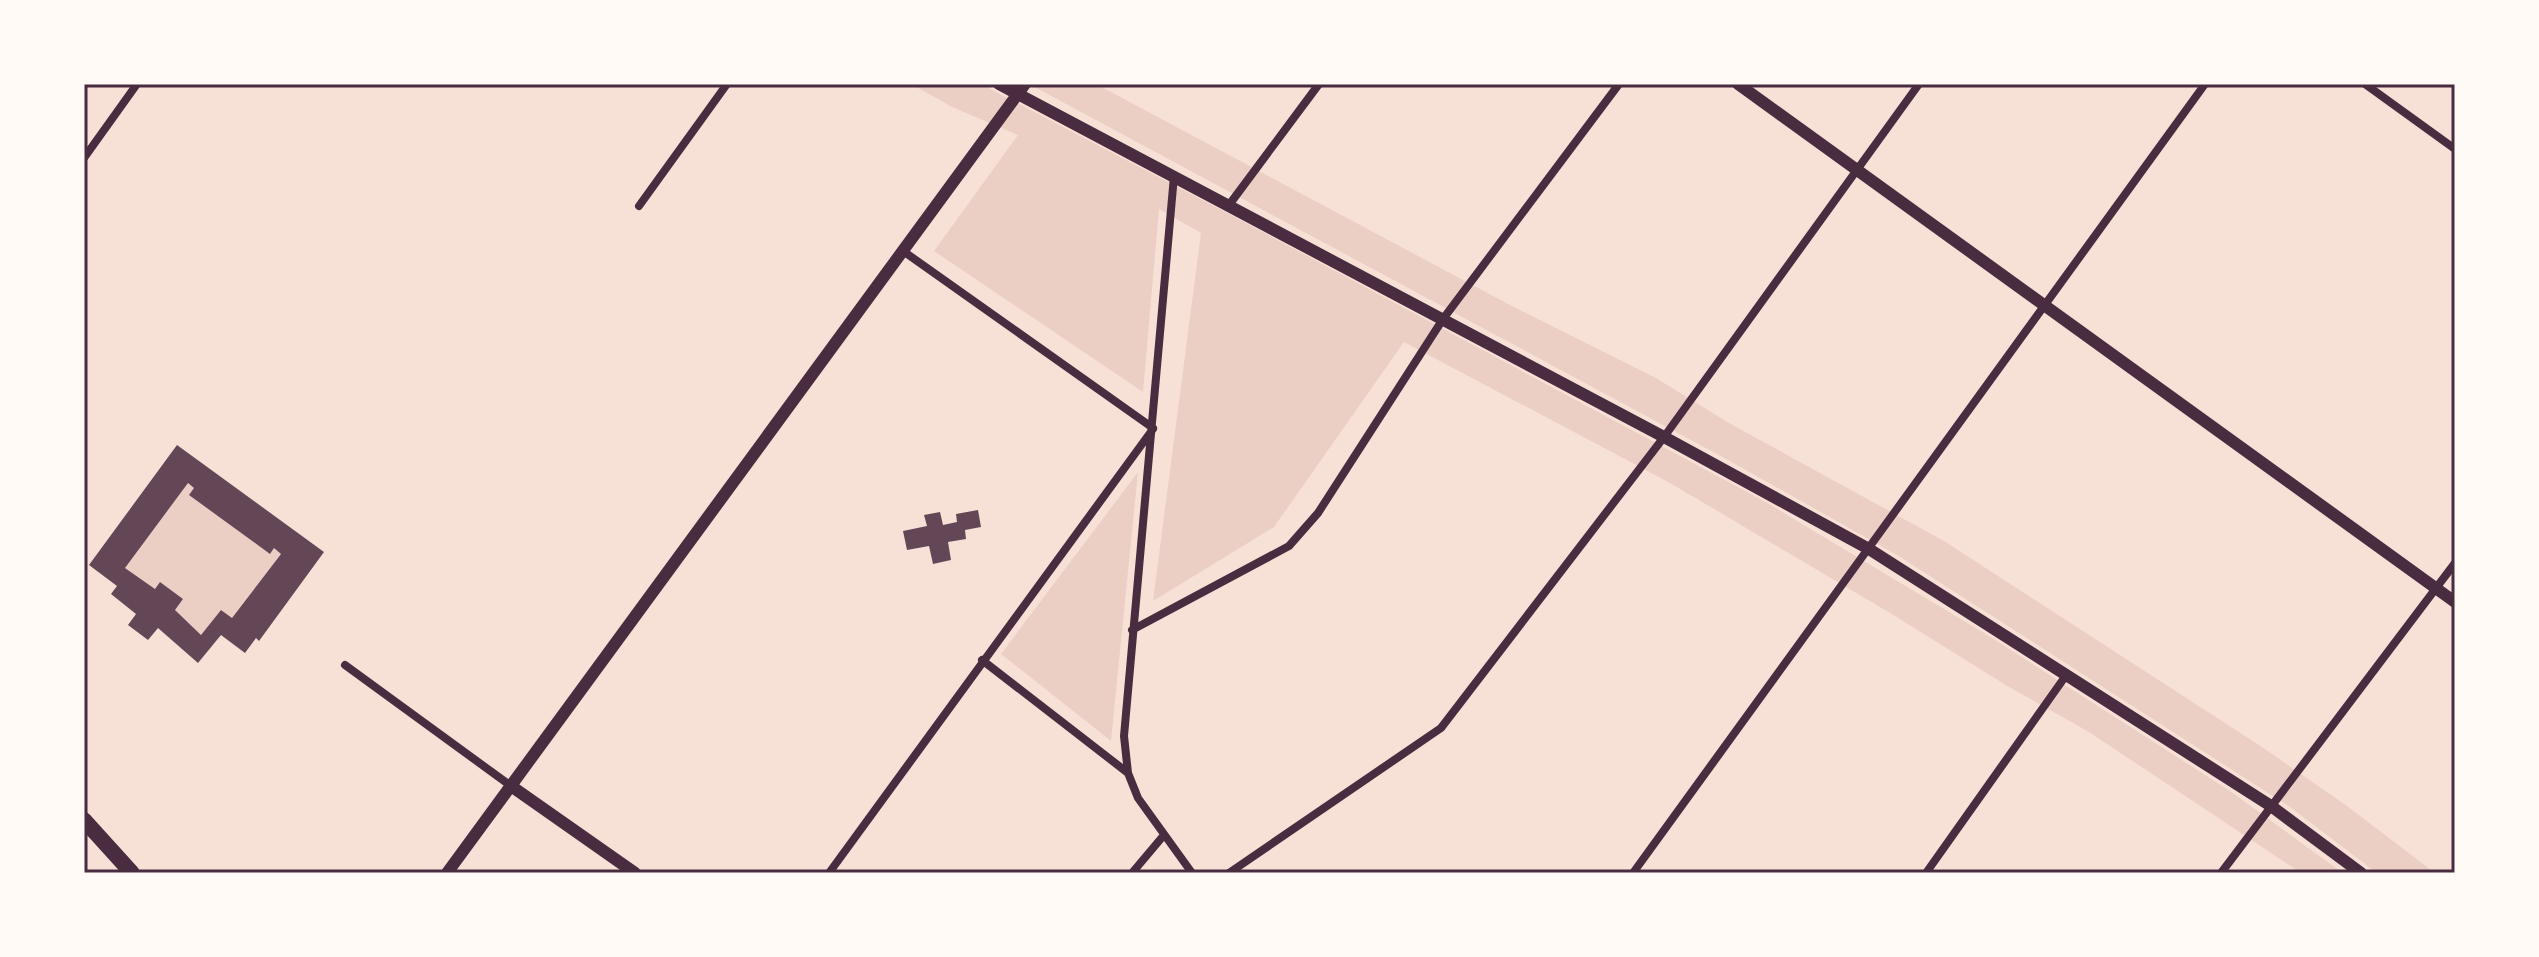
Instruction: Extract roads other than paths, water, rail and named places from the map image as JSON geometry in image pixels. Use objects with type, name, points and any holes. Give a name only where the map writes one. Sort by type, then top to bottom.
[{"type":"main road","points":[[84,820],[132,873]]},
{"type":"street","points":[[84,158],[137,84]]},
{"type":"street","points":[[639,206],[727,84]]},
{"type":"street","points":[[999,84],[1021,89],[1174,176],[1869,549],[2271,806],[2361,873]]},
{"type":"street","points":[[1229,205],[1319,84]]},
{"type":"street","points":[[1132,630],[1289,546],[1318,513],[1443,319],[1619,84]]},
{"type":"street","points":[[1738,84],[2455,602]]},
{"type":"street","points":[[1229,873],[1441,728],[1664,437],[1919,84]]},
{"type":"street","points":[[1633,873],[2205,84]]},
{"type":"street","points":[[2365,84],[2455,149]]},
{"type":"street","points":[[447,873],[1021,89]]},
{"type":"street","points":[[1174,176],[1124,736],[1128,773],[1138,798],[1192,873]]},
{"type":"street","points":[[903,251],[1153,428]]},
{"type":"street","points":[[829,873],[1153,428]]},
{"type":"street","points":[[2221,873],[2455,563]]},
{"type":"street","points":[[982,660],[1128,773]]},
{"type":"street","points":[[345,665],[635,873]]},
{"type":"street","points":[[1926,873],[2067,674]]},
{"type":"street","points":[[1132,873],[1164,835]]}]
